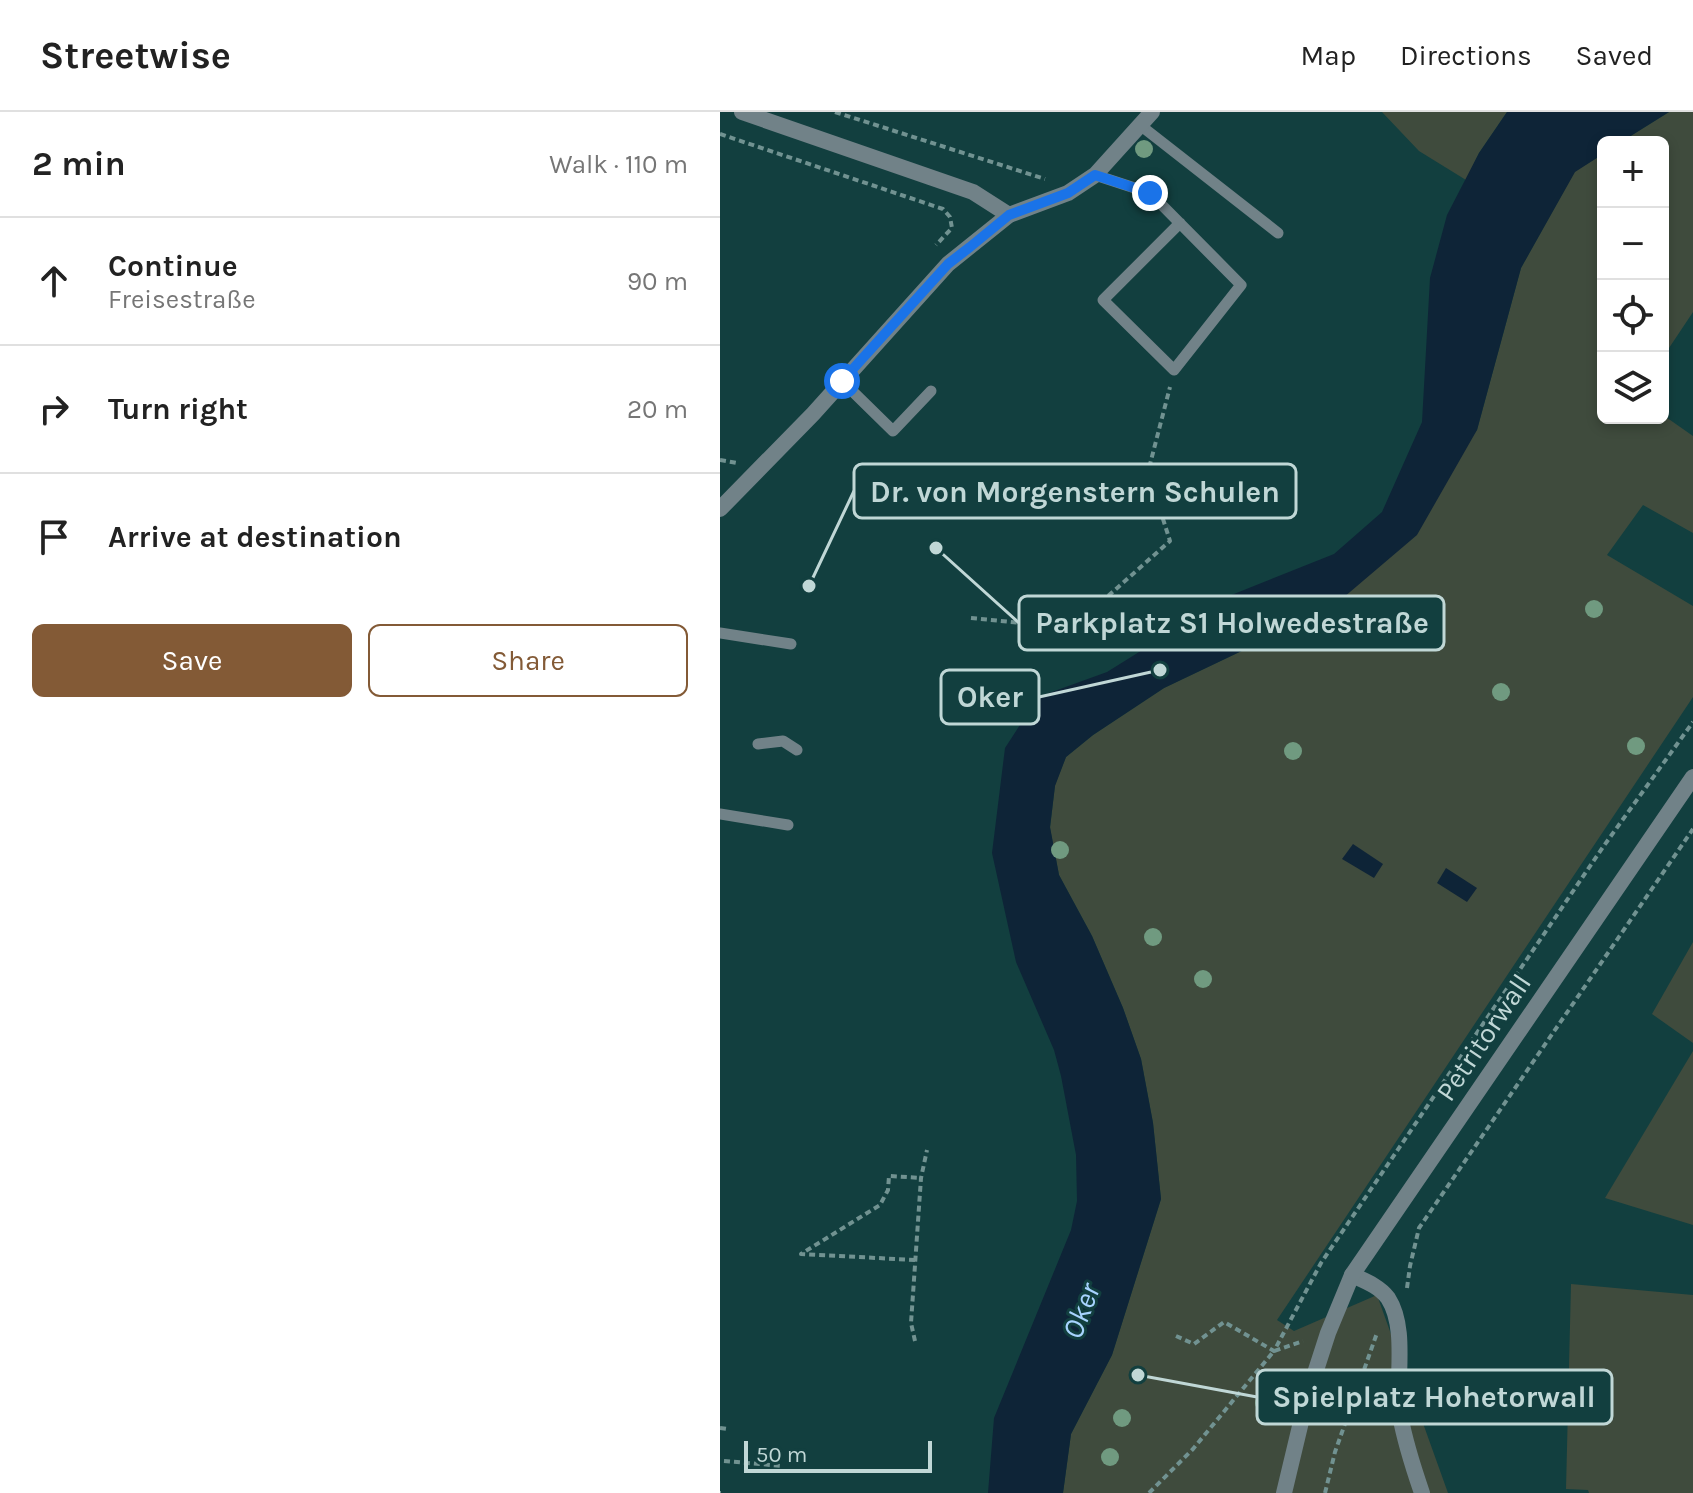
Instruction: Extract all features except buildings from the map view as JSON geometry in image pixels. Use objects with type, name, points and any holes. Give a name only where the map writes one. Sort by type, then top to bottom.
[{"type":"street","points":[[742,112],[973,192],[1009,215]]},
{"type":"street","points":[[720,509],[948,264],[1009,215],[1068,193],[1095,175],[1152,112]]},
{"type":"street","name":"Petritorwall","points":[[1284,1493],[1306,1401],[1328,1333],[1352,1275],[1693,777]]},
{"type":"street","points":[[1352,1275],[1378,1288],[1389,1300],[1399,1338],[1400,1413],[1410,1460],[1422,1493]]},
{"type":"lane","points":[[1140,125],[1278,233]]},
{"type":"lane","points":[[1095,175],[1150,193],[1180,223],[1241,285],[1174,370],[1103,300],[1180,223]]},
{"type":"lane","points":[[842,381],[893,431],[931,391]]},
{"type":"lane","points":[[720,633],[791,644]]},
{"type":"lane","points":[[758,744],[783,741],[797,750]]},
{"type":"lane","points":[[720,814],[788,825]]},
{"type":"path","points":[[835,112],[1045,179]]},
{"type":"path","points":[[720,134],[943,209],[950,217]]},
{"type":"path","points":[[971,618],[1072,628],[1170,541],[1148,472],[1174,370]]},
{"type":"path","points":[[720,460],[739,463]]},
{"type":"path","points":[[1149,1493],[1193,1449],[1274,1351],[1321,1263],[1603,847],[1693,722]]},
{"type":"path","points":[[1406,1292],[1419,1228],[1693,829]]},
{"type":"path","points":[[915,1341],[911,1323],[921,1178],[927,1150]]},
{"type":"path","points":[[915,1260],[801,1254],[880,1205],[888,1190],[889,1176],[921,1178]]},
{"type":"path","points":[[1325,1493],[1335,1452],[1389,1300],[1410,1266]]},
{"type":"path","points":[[1176,1336],[1194,1344],[1224,1322],[1274,1351],[1328,1333]]},
{"type":"path","points":[[720,1428],[727,1429]]},
{"type":"path","points":[[724,1461],[783,1466]]},
{"type":"green space","points":[[1382,112],[1507,112],[1479,153],[1466,180],[1419,151]]},
{"type":"green space","points":[[1669,112],[1693,112],[1693,312],[1669,348],[1669,136],[1631,136]]},
{"type":"green space","points":[[1597,158],[1597,424],[1669,424],[1669,419],[1693,436],[1693,533],[1643,505],[1607,555],[1693,606],[1693,697],[1277,1320],[1294,1331],[1377,1295],[1448,1493],[1063,1493],[1071,1434],[1112,1355],[1161,1199],[1153,1123],[1141,1059],[1092,936],[1059,875],[1050,828],[1055,785],[1066,757],[1093,735],[1164,688],[1330,609],[1477,430],[1521,268],[1575,171]]},
{"type":"green space","points":[[1693,942],[1693,1043],[1652,1014]]},
{"type":"green space","points":[[1693,1051],[1693,1225],[1605,1198]]},
{"type":"green space","points":[[1571,1284],[1693,1295],[1693,1493],[1589,1493],[1588,1490],[1566,1489]]},
{"type":"water","points":[[1507,112],[1669,112],[1631,136],[1597,136],[1597,158],[1575,172],[1521,268],[1477,430],[1417,535],[1330,609],[1164,688],[1093,735],[1066,757],[1055,786],[1050,827],[1059,875],[1092,936],[1141,1059],[1153,1123],[1161,1199],[1112,1355],[1071,1434],[1063,1493],[988,1493],[994,1418],[1071,1230],[1077,1201],[1076,1155],[1061,1076],[1054,1050],[1016,962],[992,853],[1005,748],[1038,697],[1107,672],[1229,596],[1334,554],[1382,512],[1422,422],[1430,278],[1447,215],[1479,153]]},
{"type":"water","points":[[1353,844],[1383,864],[1374,878],[1342,859]]},
{"type":"water","points":[[1446,868],[1477,888],[1467,902],[1437,883]]},
{"type":"place","name":"Parkplatz S1 Holwedestraße","points":[[936,548]]},
{"type":"place","name":"Dr. von Morgenstern Schulen","points":[[809,586]]},
{"type":"place","name":"Oker","points":[[1160,670]]},
{"type":"place","name":"Spielplatz Hohetorwall","points":[[1138,1375]]},
{"type":"route","points":[[842,381],[948,264],[1009,215],[1068,193],[1095,175],[1150,193]]}]
